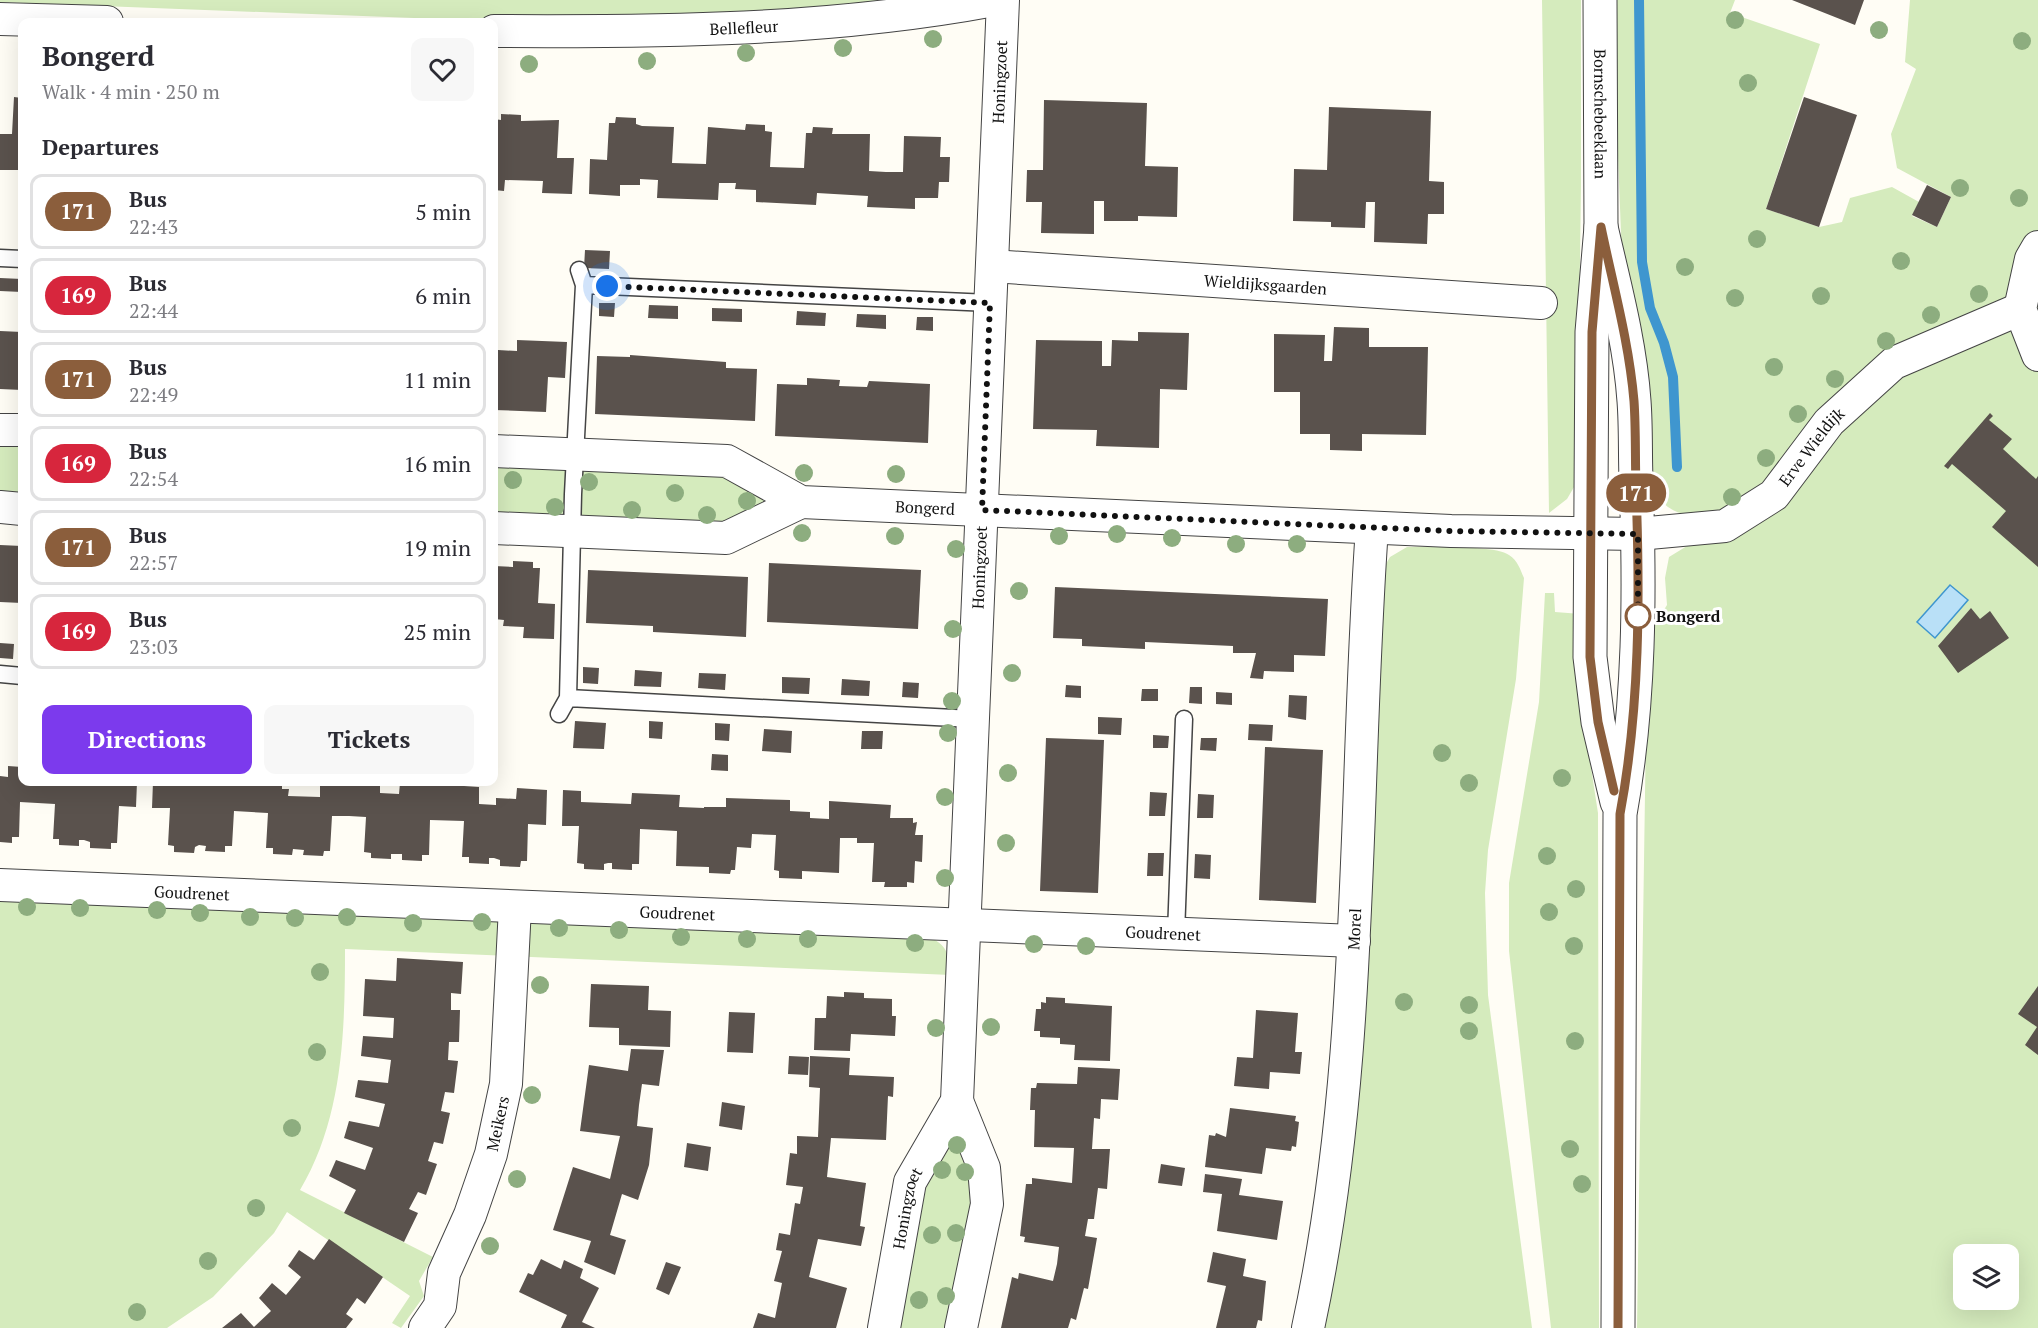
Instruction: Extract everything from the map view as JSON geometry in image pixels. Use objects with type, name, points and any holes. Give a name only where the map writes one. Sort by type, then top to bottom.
[{"type":"street","name":"Bellefleur","points":[[498,31],[726,30],[888,16],[994,0]]},
{"type":"street","name":"Honingzoet","points":[[962,1328],[987,1204],[984,1168],[957,1101],[1003,0]]},
{"type":"street","name":"Bornschebeeklaan","points":[[1600,0],[1601,227],[1592,332],[1590,657],[1598,722],[1620,814]]},
{"type":"street","points":[[0,19],[18,20]]},
{"type":"street","name":"Bornschebeeklaan","points":[[1601,227],[1626,339],[1634,401],[1638,534],[1635,706],[1630,759],[1620,814],[1618,1328]]},
{"type":"street","points":[[2038,247],[2031,259],[2020,309],[2038,355]]},
{"type":"street","name":"Wieldijksgaarden","points":[[992,266],[1541,303]]},
{"type":"street","name":"Erve Wieldijk","points":[[1590,534],[1638,534],[1725,526],[1774,495],[1829,422],[1894,363],[2020,309]]},
{"type":"street","points":[[0,430],[18,430]]},
{"type":"street","name":"Bongerd","points":[[498,451],[727,461],[801,502],[1372,528],[1590,534]]},
{"type":"street","name":"Bongerd","points":[[498,528],[726,538],[801,502]]},
{"type":"street","points":[[0,507],[18,508]]},
{"type":"street","name":"Morel","points":[[1308,1328],[1334,1187],[1345,1080],[1354,940],[1372,528]]},
{"type":"street","name":"Goudrenet","points":[[0,885],[515,907],[766,915],[964,926],[1354,940]]},
{"type":"street","name":"Meikers","points":[[425,1328],[440,1306],[444,1273],[470,1215],[491,1154],[507,1084],[515,907]]},
{"type":"street","name":"Honingzoet","points":[[884,1328],[910,1182],[957,1101]]},
{"type":"lane","points":[[0,258],[18,259]]},
{"type":"lane","points":[[559,714],[568,698],[581,277],[990,303]]},
{"type":"lane","points":[[0,674],[18,676]]},
{"type":"lane","points":[[568,698],[973,719]]},
{"type":"lane","points":[[1176,934],[1184,719]]},
{"type":"green space","points":[[0,0],[890,0],[803,10],[516,22],[498,21],[498,18],[413,18],[0,2]]},
{"type":"green space","points":[[1542,0],[1581,0],[1577,482],[1567,499],[1549,513]]},
{"type":"green space","points":[[1612,0],[1735,0],[1730,13],[1820,44],[1766,209],[1819,227],[1842,222],[1850,198],[1892,187],[1919,202],[1912,216],[1937,227],[1951,197],[1897,168],[1891,134],[1916,69],[1905,62],[1910,0],[2038,0],[2038,1328],[1637,1328],[1647,661],[1654,651],[1655,614],[1662,613],[1667,605],[1665,578],[1669,557],[1687,546],[1688,515],[1665,505],[1652,486],[1646,469],[1622,259]]},
{"type":"green space","points":[[18,438],[18,497],[0,495],[0,440]]},
{"type":"green space","points":[[498,459],[725,468],[767,494],[766,505],[727,529],[498,520]]},
{"type":"green space","points":[[1407,547],[1460,547],[1501,552],[1515,560],[1524,578],[1516,679],[1488,850],[1485,893],[1488,995],[1532,1328],[1322,1328],[1348,1189],[1355,1116],[1383,569],[1390,557]]},
{"type":"green space","points":[[1545,593],[1554,593],[1555,612],[1581,614],[1587,742],[1598,813],[1599,1328],[1551,1328],[1509,951],[1509,883],[1539,702]]},
{"type":"green space","points":[[0,898],[931,938],[945,949],[949,958],[951,975],[345,949],[344,1011],[339,1073],[325,1134],[300,1190],[433,1257],[419,1281],[424,1296],[401,1328],[392,1323],[410,1296],[287,1212],[274,1233],[213,1297],[167,1328],[0,1328]]},
{"type":"green space","points":[[949,1135],[960,1137],[977,1178],[949,1328],[897,1328],[928,1179]]},
{"type":"water","points":[[1950,585],[1968,600],[1935,638],[1917,622]]},
{"type":"building","points":[[1792,0],[1864,0],[1855,25]]},
{"type":"building","points":[[14,97],[18,98],[18,170],[0,170],[0,134],[12,134]]},
{"type":"building","points":[[1804,97],[1857,115],[1819,227],[1766,209]]},
{"type":"building","points":[[1044,100],[1147,103],[1145,166],[1178,167],[1177,217],[1138,216],[1138,221],[1104,221],[1104,201],[1094,201],[1094,234],[1041,233],[1042,202],[1026,202],[1027,170],[1043,170]]},
{"type":"building","points":[[1329,107],[1431,111],[1429,181],[1444,182],[1444,214],[1428,214],[1427,244],[1374,242],[1375,202],[1366,202],[1365,228],[1331,227],[1331,222],[1293,221],[1294,169],[1327,170]]},
{"type":"building","points":[[501,114],[521,115],[521,121],[559,120],[557,158],[574,158],[572,194],[542,193],[543,181],[505,180],[504,191],[498,190],[498,120],[501,120]]},
{"type":"building","points":[[616,117],[636,118],[636,124],[642,126],[674,127],[672,163],[706,164],[708,127],[745,130],[746,124],[765,125],[765,131],[772,132],[770,167],[804,168],[806,133],[812,133],[813,127],[833,128],[832,134],[870,134],[869,171],[886,172],[903,172],[904,136],[941,137],[940,157],[950,157],[949,182],[939,182],[938,198],[915,198],[915,209],[867,207],[868,196],[817,193],[816,205],[756,202],[756,190],[735,189],[736,183],[719,183],[718,200],[657,198],[658,180],[640,179],[640,185],[620,185],[620,196],[589,194],[590,159],[607,160],[609,123],[615,123]]},
{"type":"building","points":[[1927,185],[1951,197],[1937,227],[1912,215]]},
{"type":"building","points":[[585,250],[610,251],[609,269],[584,268]]},
{"type":"building","points":[[0,278],[18,279],[18,292],[0,291]]},
{"type":"building","points":[[599,303],[615,303],[614,317],[599,316]]},
{"type":"building","points":[[649,305],[678,306],[678,319],[648,318]]},
{"type":"building","points":[[712,308],[742,309],[742,322],[712,321]]},
{"type":"building","points":[[797,311],[826,313],[825,326],[796,325]]},
{"type":"building","points":[[857,314],[886,315],[886,329],[856,327]]},
{"type":"building","points":[[917,317],[933,317],[933,331],[916,330]]},
{"type":"building","points":[[1334,327],[1369,328],[1369,347],[1428,347],[1426,435],[1362,434],[1362,451],[1330,450],[1330,434],[1300,434],[1300,392],[1274,392],[1274,334],[1325,335],[1324,361],[1332,361]]},
{"type":"building","points":[[0,331],[18,332],[18,390],[0,389]]},
{"type":"building","points":[[1138,332],[1189,333],[1187,390],[1160,389],[1159,448],[1096,446],[1097,430],[1033,429],[1036,340],[1102,341],[1102,366],[1111,366],[1112,340],[1138,341]]},
{"type":"building","points":[[517,340],[567,342],[565,378],[548,377],[546,412],[498,410],[498,350],[517,351]]},
{"type":"building","points":[[630,355],[726,362],[726,368],[757,369],[755,421],[595,414],[597,356],[630,357]]},
{"type":"building","points":[[807,378],[840,380],[839,386],[867,387],[869,381],[930,384],[928,443],[775,436],[777,384],[807,385]]},
{"type":"building","points":[[1990,413],[1993,416],[1989,420],[2012,439],[2003,449],[2036,479],[2038,476],[2038,567],[1992,527],[2006,511],[1952,464],[1948,469],[1944,466]]},
{"type":"building","points":[[0,545],[18,546],[18,603],[0,602]]},
{"type":"building","points":[[513,561],[533,562],[533,568],[540,568],[538,603],[555,604],[554,639],[523,638],[524,627],[503,626],[504,620],[498,619],[498,566],[513,567]]},
{"type":"building","points":[[769,563],[921,570],[918,629],[767,622]]},
{"type":"building","points":[[588,570],[748,577],[746,637],[653,632],[653,626],[586,623]]},
{"type":"building","points":[[1055,587],[1328,599],[1325,656],[1294,655],[1294,672],[1264,671],[1263,679],[1250,678],[1256,653],[1233,653],[1233,646],[1145,642],[1145,649],[1082,646],[1082,639],[1053,638]]},
{"type":"building","points":[[1971,608],[1980,619],[1990,611],[2009,638],[1958,673],[1938,646]]},
{"type":"building","points":[[0,643],[14,644],[13,659],[0,658]]},
{"type":"building","points":[[583,667],[599,668],[598,684],[583,683]]},
{"type":"building","points":[[635,670],[662,672],[661,687],[634,686]]},
{"type":"building","points":[[699,673],[726,674],[725,690],[698,688]]},
{"type":"building","points":[[782,677],[810,678],[809,694],[782,693]]},
{"type":"building","points":[[842,679],[870,681],[869,696],[841,695]]},
{"type":"building","points":[[903,682],[919,683],[918,698],[902,697]]},
{"type":"building","points":[[1066,685],[1081,686],[1081,698],[1065,697]]},
{"type":"building","points":[[1190,687],[1202,687],[1202,704],[1189,703]]},
{"type":"building","points":[[1142,689],[1158,689],[1158,701],[1141,701]]},
{"type":"building","points":[[1216,692],[1232,693],[1232,705],[1216,704]]},
{"type":"building","points":[[1289,695],[1307,696],[1306,720],[1288,717]]},
{"type":"building","points":[[1098,717],[1122,718],[1121,735],[1098,734]]},
{"type":"building","points":[[575,721],[606,723],[604,749],[573,748]]},
{"type":"building","points":[[649,721],[663,722],[662,739],[649,738]]},
{"type":"building","points":[[715,723],[730,724],[729,741],[715,740]]},
{"type":"building","points":[[1249,724],[1273,725],[1272,741],[1248,740]]},
{"type":"building","points":[[764,729],[792,731],[791,753],[762,751]]},
{"type":"building","points":[[862,731],[883,731],[882,749],[861,749]]},
{"type":"building","points":[[1153,735],[1169,736],[1168,748],[1153,748]]},
{"type":"building","points":[[1046,738],[1104,740],[1098,893],[1040,891]]},
{"type":"building","points":[[1201,738],[1217,738],[1216,751],[1200,750]]},
{"type":"building","points":[[1265,747],[1323,750],[1316,903],[1259,900]]},
{"type":"building","points":[[712,754],[728,755],[728,771],[711,770]]},
{"type":"building","points":[[8,766],[18,767],[18,786],[137,786],[136,807],[119,806],[117,843],[111,843],[111,849],[90,848],[90,842],[84,840],[79,840],[79,846],[59,845],[59,839],[53,839],[55,804],[20,802],[19,837],[12,837],[12,843],[0,842],[0,776],[8,777]]},
{"type":"building","points":[[153,786],[282,786],[282,789],[289,789],[288,796],[320,797],[320,786],[380,786],[380,793],[399,794],[400,786],[464,786],[479,787],[479,804],[496,805],[496,798],[516,799],[517,788],[547,790],[546,825],[528,824],[527,861],[521,861],[520,867],[500,866],[500,860],[494,858],[489,858],[489,864],[469,863],[469,857],[462,857],[464,821],[430,820],[429,855],[422,855],[422,861],[402,860],[402,854],[391,854],[391,859],[371,858],[371,853],[364,852],[366,817],[349,816],[332,816],[330,851],[324,851],[323,856],[303,855],[304,850],[293,849],[292,855],[273,854],[273,848],[266,848],[268,813],[234,811],[232,846],[225,846],[225,852],[205,851],[206,846],[199,845],[195,847],[194,853],[174,852],[174,846],[168,845],[170,808],[152,808]]},
{"type":"building","points":[[563,790],[581,791],[581,802],[631,804],[632,793],[680,795],[679,807],[726,807],[726,798],[790,800],[790,811],[810,812],[810,818],[829,819],[829,801],[891,805],[890,818],[913,818],[913,823],[917,822],[915,835],[923,835],[922,862],[915,861],[914,883],[907,882],[907,887],[884,887],[885,882],[872,882],[874,843],[857,843],[857,838],[840,838],[839,873],[802,871],[802,879],[779,878],[779,871],[774,870],[776,835],[752,834],[751,848],[737,847],[735,870],[731,870],[730,874],[709,873],[709,867],[676,866],[677,831],[640,829],[639,864],[632,864],[632,870],[612,869],[612,863],[604,864],[604,870],[584,869],[584,864],[577,863],[579,826],[562,826]]},
{"type":"building","points":[[1150,792],[1167,793],[1165,816],[1149,816]]},
{"type":"building","points":[[1198,794],[1214,795],[1213,818],[1197,818]]},
{"type":"building","points":[[1148,853],[1164,853],[1163,876],[1147,876]]},
{"type":"building","points":[[1195,854],[1211,855],[1210,879],[1194,878]]},
{"type":"building","points":[[397,958],[463,962],[461,994],[451,993],[451,1010],[460,1010],[459,1042],[449,1042],[448,1060],[458,1061],[454,1093],[445,1092],[441,1111],[450,1113],[443,1144],[434,1142],[428,1161],[437,1164],[426,1195],[418,1192],[409,1209],[418,1213],[404,1242],[344,1213],[356,1190],[329,1176],[336,1160],[365,1170],[373,1148],[344,1138],[349,1121],[379,1127],[385,1104],[355,1097],[358,1080],[388,1083],[391,1060],[361,1056],[363,1036],[393,1038],[394,1018],[363,1016],[365,979],[396,981]]},
{"type":"building","points":[[591,984],[649,986],[648,1010],[671,1011],[670,1047],[619,1045],[619,1028],[589,1027]]},
{"type":"building","points":[[2038,986],[2038,1055],[2025,1045],[2037,1027],[2018,1014]]},
{"type":"building","points":[[844,992],[864,993],[864,998],[892,999],[892,1016],[896,1016],[895,1036],[851,1034],[850,1051],[814,1050],[815,1018],[826,1018],[827,996],[844,997]]},
{"type":"building","points":[[1046,997],[1065,998],[1065,1003],[1112,1006],[1110,1061],[1074,1060],[1075,1045],[1060,1044],[1060,1038],[1040,1037],[1040,1031],[1034,1031],[1036,1009],[1041,1009],[1041,1002],[1046,1003]]},
{"type":"building","points":[[1256,1010],[1298,1013],[1295,1052],[1302,1052],[1300,1074],[1270,1072],[1269,1089],[1234,1086],[1237,1057],[1253,1058]]},
{"type":"building","points":[[729,1012],[755,1013],[753,1053],[727,1052]]},
{"type":"building","points":[[631,1049],[664,1050],[659,1086],[642,1084],[637,1126],[653,1128],[649,1165],[638,1200],[622,1194],[610,1235],[626,1240],[615,1275],[584,1262],[591,1241],[553,1230],[573,1167],[610,1179],[620,1136],[580,1131],[589,1065],[628,1071]]},
{"type":"building","points":[[789,1056],[809,1057],[808,1075],[788,1074]]},
{"type":"building","points":[[810,1056],[850,1058],[849,1075],[894,1077],[893,1097],[888,1096],[886,1140],[831,1138],[827,1177],[866,1183],[860,1226],[865,1227],[861,1246],[818,1239],[809,1277],[847,1288],[836,1328],[753,1328],[758,1313],[775,1318],[782,1283],[774,1281],[782,1251],[776,1250],[779,1233],[790,1235],[795,1203],[800,1204],[803,1187],[786,1185],[790,1153],[797,1154],[797,1136],[818,1137],[820,1088],[809,1087]]},
{"type":"building","points":[[1078,1067],[1120,1069],[1118,1100],[1101,1099],[1100,1119],[1094,1118],[1092,1149],[1110,1149],[1107,1189],[1098,1188],[1094,1219],[1088,1219],[1085,1236],[1097,1238],[1088,1289],[1084,1288],[1076,1320],[1071,1318],[1068,1328],[1001,1328],[1012,1277],[1018,1279],[1019,1273],[1053,1281],[1057,1264],[1059,1247],[1024,1242],[1025,1237],[1020,1236],[1026,1184],[1032,1184],[1032,1178],[1072,1183],[1074,1148],[1034,1147],[1035,1110],[1030,1110],[1031,1088],[1036,1088],[1037,1083],[1077,1084]]},
{"type":"building","points":[[722,1102],[745,1106],[742,1130],[719,1126]]},
{"type":"building","points":[[1230,1108],[1296,1116],[1295,1121],[1299,1122],[1296,1147],[1292,1146],[1291,1151],[1266,1148],[1262,1174],[1205,1167],[1209,1135],[1215,1136],[1216,1133],[1226,1137]]},
{"type":"building","points":[[687,1143],[711,1147],[708,1171],[684,1167]]},
{"type":"building","points":[[1161,1164],[1185,1168],[1182,1186],[1158,1183]]},
{"type":"building","points":[[1205,1174],[1242,1179],[1239,1195],[1283,1201],[1277,1240],[1217,1231],[1222,1194],[1203,1192]]},
{"type":"building","points":[[329,1239],[383,1277],[365,1304],[357,1298],[346,1314],[353,1319],[346,1328],[222,1328],[241,1313],[254,1327],[271,1311],[259,1298],[272,1283],[286,1295],[301,1277],[288,1266],[299,1250],[314,1260]]},
{"type":"building","points":[[1213,1252],[1246,1259],[1243,1276],[1266,1281],[1262,1321],[1258,1320],[1256,1328],[1216,1328],[1226,1286],[1207,1282]]},
{"type":"building","points":[[541,1259],[561,1269],[564,1260],[583,1269],[580,1278],[599,1288],[582,1322],[595,1328],[561,1328],[567,1315],[519,1292],[528,1273],[533,1275]]},
{"type":"building","points":[[666,1262],[681,1267],[669,1295],[656,1289]]},
{"type":"waterway","points":[[1639,0],[1642,262],[1650,308],[1664,343],[1673,377],[1677,467]]},
{"type":"bus line","name":"171","points":[[1614,791],[1598,722],[1590,657],[1592,332],[1601,227],[1626,339],[1634,401],[1638,534],[1639,610],[1635,706],[1630,759],[1620,814],[1618,1328]]},
{"type":"place","name":"Bongerd","points":[[1638,616]]},
{"type":"route","points":[[607,286],[954,299],[990,303],[982,510],[1451,531],[1638,534],[1638,616]]}]
